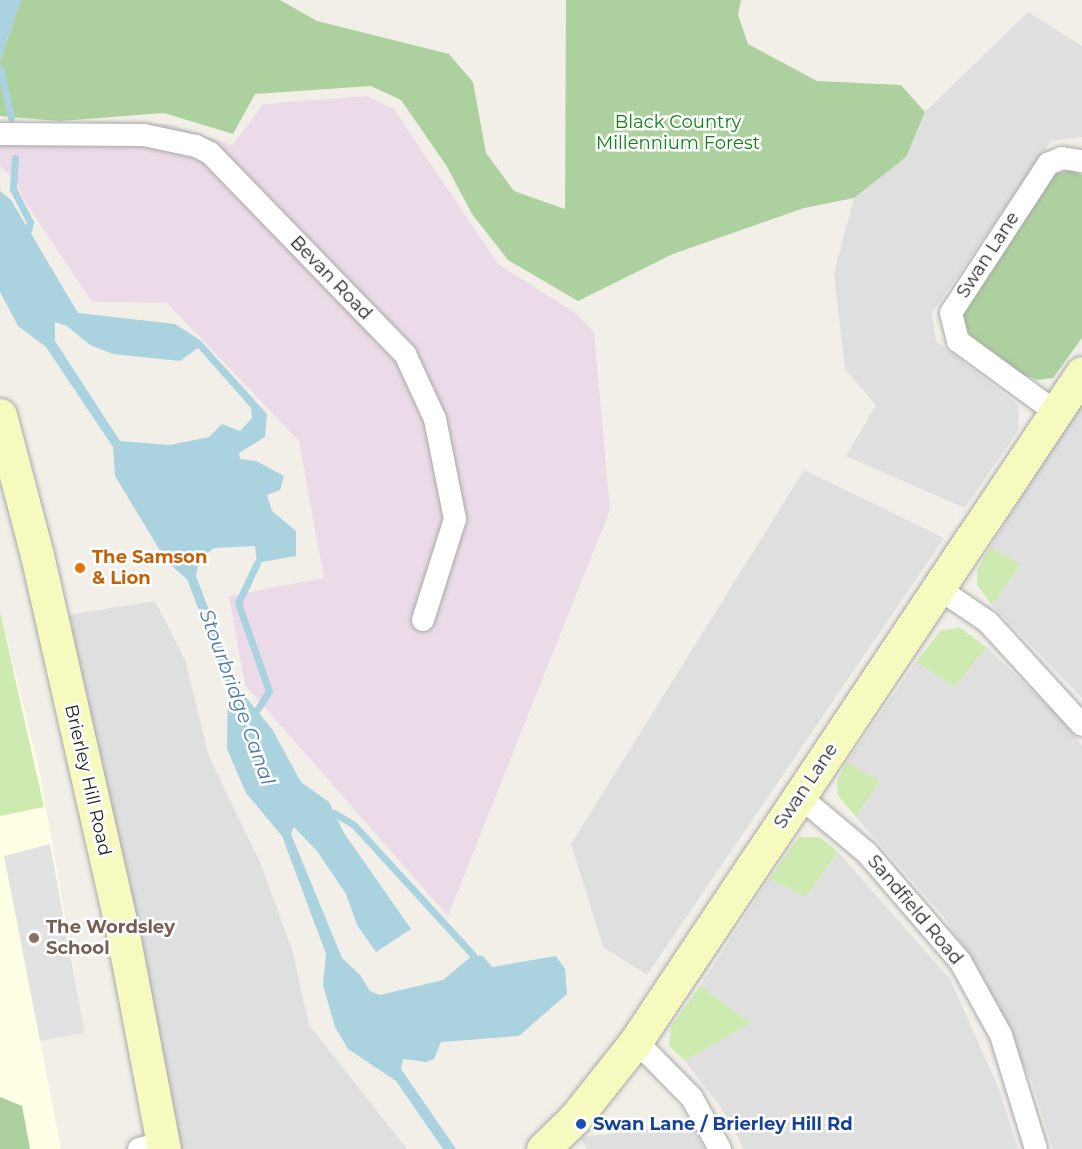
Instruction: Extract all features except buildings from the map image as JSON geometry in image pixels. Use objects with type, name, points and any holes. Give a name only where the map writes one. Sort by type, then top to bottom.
[{"type":"street","name":"Bevan Road","points":[[0,134],[144,135],[196,146],[210,153],[405,354],[435,419],[455,519],[423,620]]},
{"type":"street","name":"Swan Lane","points":[[1054,411],[958,341],[951,313],[1048,165],[1062,159],[1082,161]]},
{"type":"street","name":"Swan Lane","points":[[543,1149],[575,1118],[636,1041],[1054,411],[1082,373]]},
{"type":"street","name":"Brierley Hill Road","points":[[0,415],[37,555],[121,924],[155,1147]]},
{"type":"street","points":[[938,588],[988,622],[1082,725]]},
{"type":"street","name":"Sandfield Road","points":[[799,796],[867,853],[960,961],[1001,1035],[1036,1149]]},
{"type":"street","points":[[636,1041],[692,1098],[720,1149]]},
{"type":"shaded area","points":[[1028,12],[1082,46],[1082,137],[1051,141],[932,313],[936,341],[1018,405],[1019,429],[965,508],[846,456],[876,405],[845,369],[834,273],[854,198],[906,157],[925,112]]},
{"type":"shaded area","points":[[367,96],[394,109],[498,264],[574,312],[594,332],[610,510],[448,916],[245,685],[229,596],[324,578],[299,441],[167,303],[92,302],[22,197],[17,182],[0,166],[0,124],[168,124],[233,145],[263,104]]},
{"type":"shaded area","points":[[1082,402],[1082,698],[992,605],[1021,564],[990,547]]},
{"type":"shaded area","points":[[804,470],[944,538],[647,975],[603,947],[571,844]]},
{"type":"shaded area","points":[[155,601],[185,660],[209,757],[260,862],[292,949],[309,1025],[407,1149],[179,1149],[69,615]]},
{"type":"shaded area","name":"The Wordsley School","points":[[0,611],[40,774],[85,1033],[40,1041],[61,1149],[30,1149],[22,1106],[0,1097]]},
{"type":"shaded area","points":[[986,647],[1056,713],[1082,745],[1082,1149],[1053,1149],[1032,1082],[967,952],[944,917],[856,817],[880,781],[847,762],[916,662],[955,687]]},
{"type":"shaded area","points":[[50,844],[85,1033],[40,1041],[4,856]]},
{"type":"shaded area","points":[[838,852],[950,979],[998,1087],[1018,1149],[744,1149],[722,1109],[685,1061],[751,1023],[700,986],[769,879],[806,897]]},
{"type":"shaded area","points":[[692,1125],[704,1149],[587,1149],[580,1137]]},
{"type":"green space","name":"Black Country Millennium Forest","points":[[21,0],[280,0],[317,21],[449,54],[473,82],[486,153],[514,191],[565,209],[566,0],[741,0],[738,15],[748,44],[817,81],[901,85],[925,112],[906,157],[854,198],[804,208],[673,254],[578,301],[508,260],[472,214],[446,165],[401,100],[371,86],[255,94],[233,134],[164,113],[59,121],[0,116],[0,61]]},
{"type":"green space","points":[[1071,170],[1082,175],[1082,338],[1053,378],[1037,380],[1022,374],[970,335],[962,322],[964,304],[1053,174]]},
{"type":"green space","points":[[990,547],[1021,564],[992,605],[977,585],[977,570]]},
{"type":"green space","points":[[0,611],[44,807],[0,816]]},
{"type":"green space","points":[[959,627],[986,647],[955,687],[916,662],[940,631]]},
{"type":"green space","points":[[847,762],[880,781],[856,817],[838,796],[837,781]]},
{"type":"green space","points":[[799,837],[820,837],[838,852],[806,897],[769,879]]},
{"type":"green space","points":[[700,986],[751,1023],[685,1061],[669,1046],[671,1026]]},
{"type":"green space","points":[[0,1097],[22,1106],[30,1149],[0,1149]]},
{"type":"water","points":[[0,0],[21,0],[0,61]]},
{"type":"water","name":"Stourbridge Canal","points":[[0,191],[11,200],[78,313],[175,324],[200,340],[267,414],[265,437],[239,453],[240,459],[256,461],[284,476],[280,490],[267,495],[272,511],[296,531],[296,556],[257,563],[255,546],[214,548],[199,560],[196,576],[239,689],[272,729],[301,782],[329,802],[344,833],[411,929],[376,952],[357,925],[346,894],[317,851],[294,827],[291,834],[342,958],[360,975],[370,991],[380,995],[443,980],[473,955],[483,956],[492,967],[556,956],[565,969],[567,994],[519,1036],[441,1042],[434,1059],[426,1062],[403,1059],[401,1069],[456,1149],[443,1149],[396,1081],[348,1049],[335,1027],[323,985],[326,954],[282,836],[246,793],[227,749],[228,687],[187,579],[167,562],[115,476],[113,447],[46,347],[18,326],[0,292]],"holes":[[[55,322],[67,326],[90,345],[113,354],[180,361],[198,348],[251,408],[252,418],[240,431],[222,424],[209,437],[170,445],[120,441],[55,341]]]},
{"type":"waterway","points":[[0,68],[11,118]]},
{"type":"waterway","points":[[15,158],[13,189],[30,222],[28,231]]},
{"type":"waterway","name":"Stourbridge Canal","points":[[257,563],[238,603],[269,691],[257,710]]},
{"type":"waterway","points":[[334,813],[354,825],[473,955]]},
{"type":"place","name":"The Samson & Lion","points":[[80,568]]},
{"type":"place","name":"The Wordsley School","points":[[34,938]]},
{"type":"place","name":"Swan Lane / Brierley Hill Rd","points":[[581,1124]]}]
